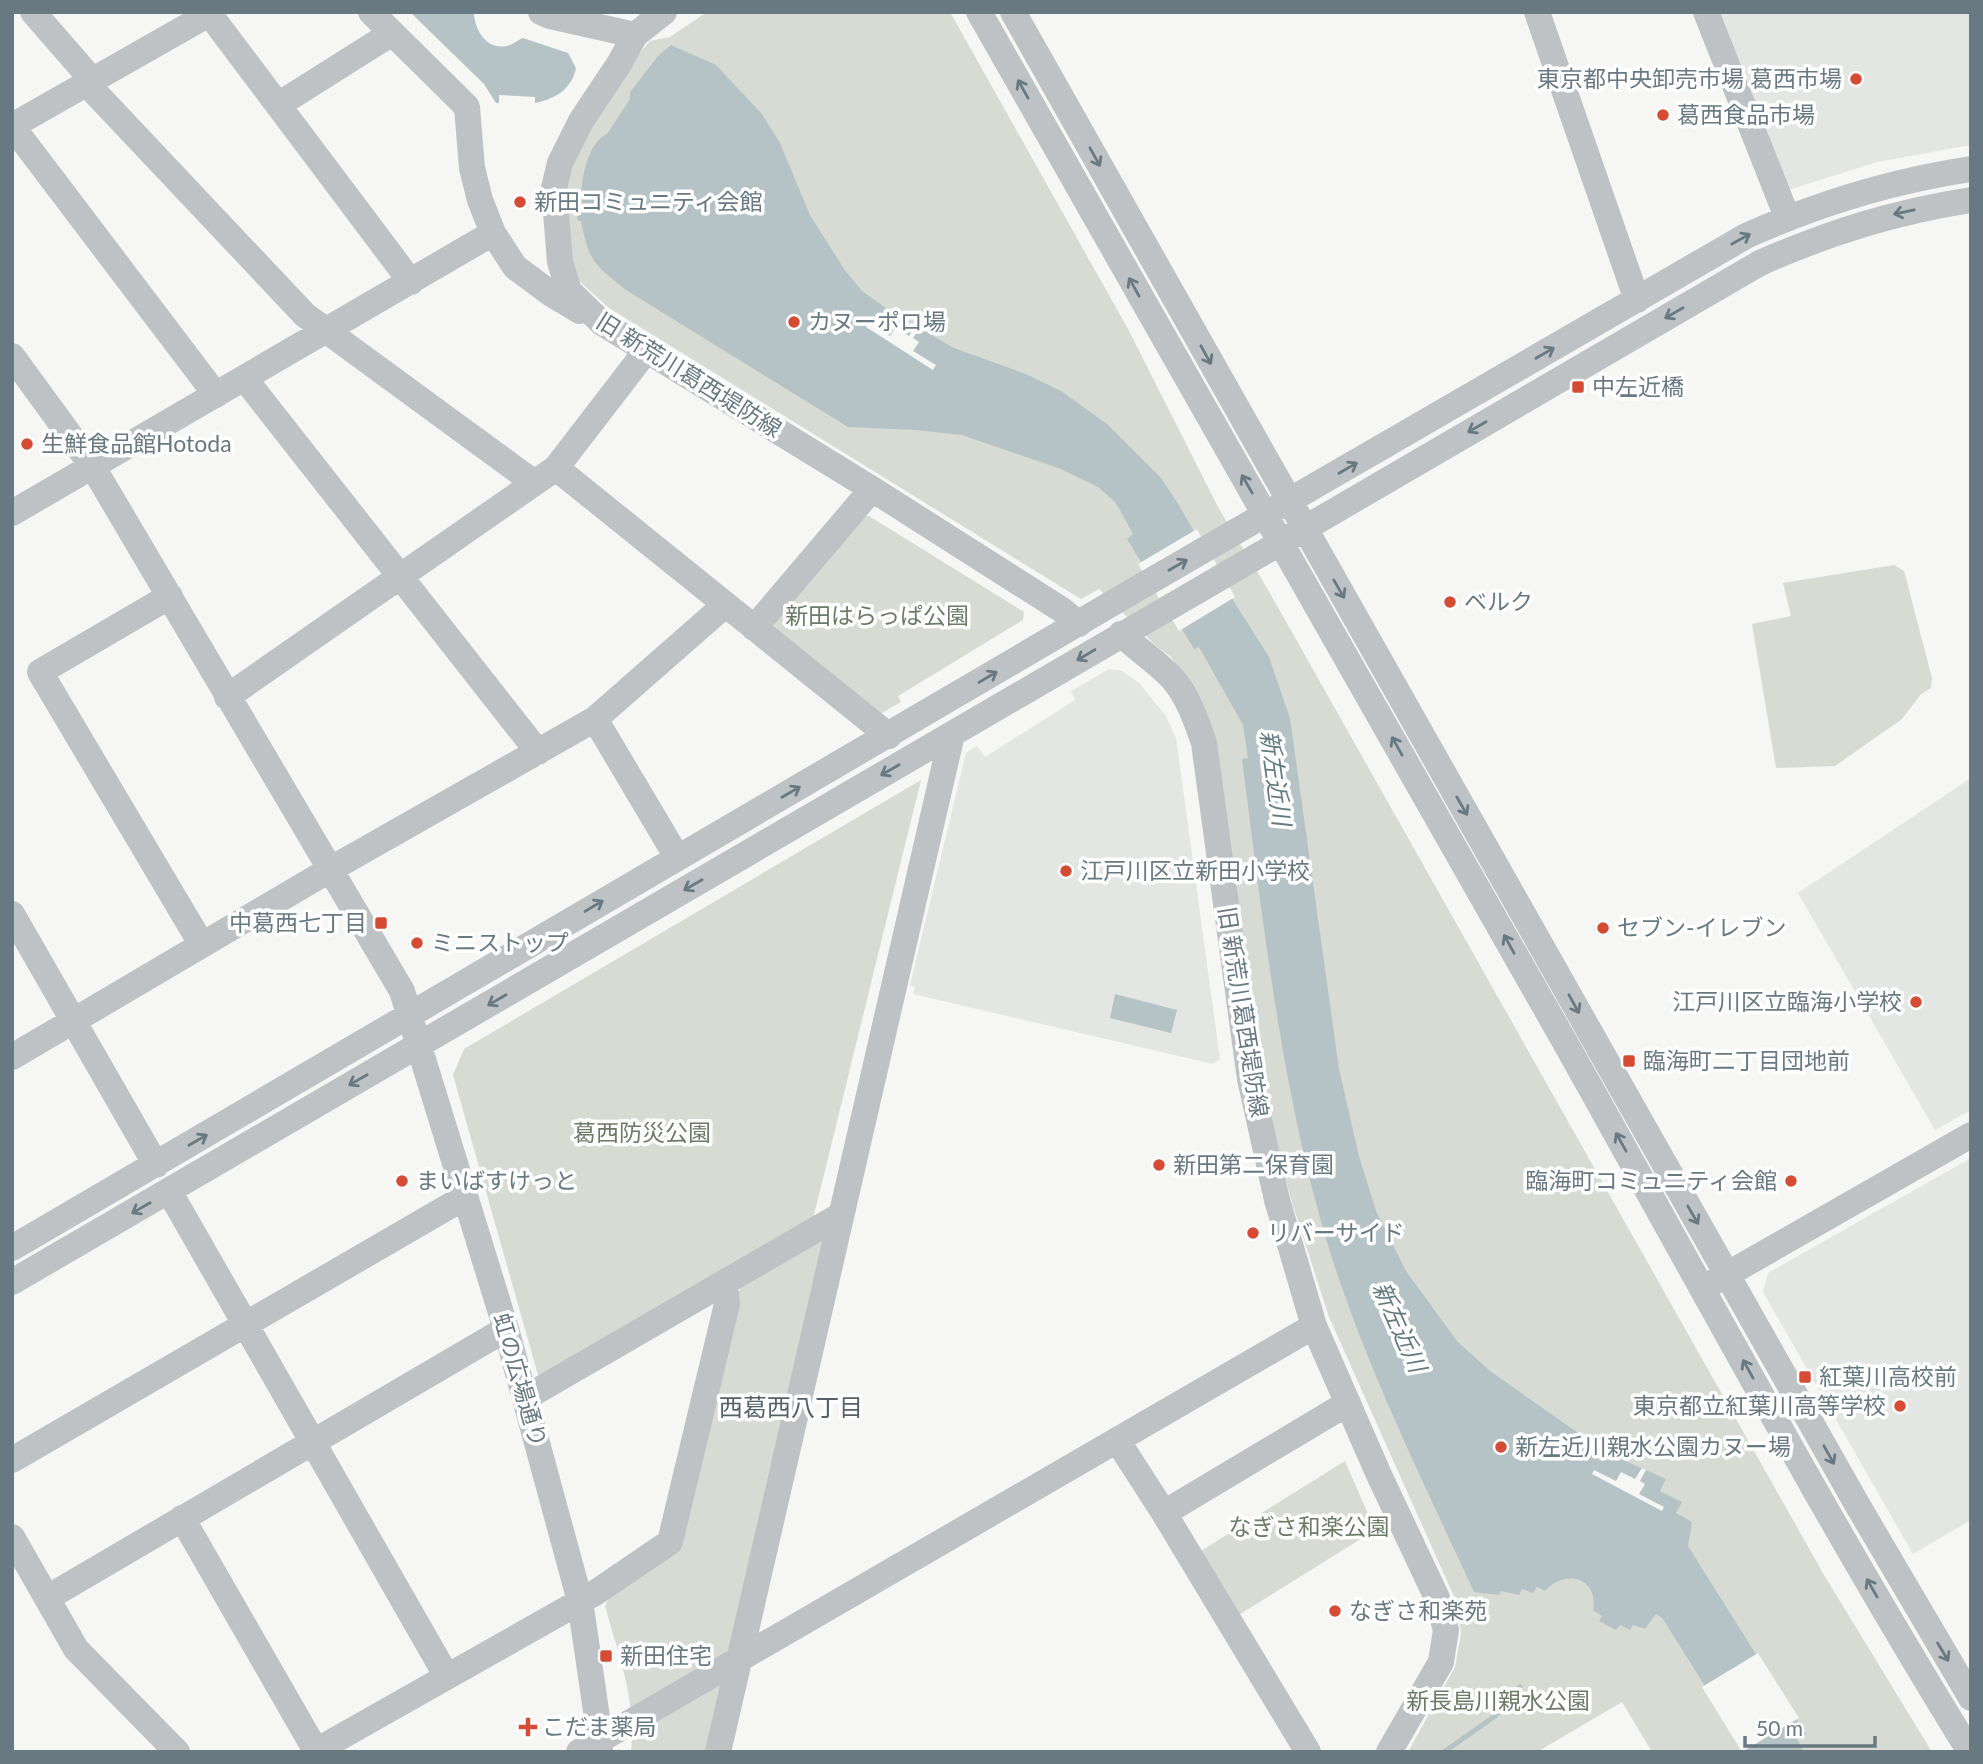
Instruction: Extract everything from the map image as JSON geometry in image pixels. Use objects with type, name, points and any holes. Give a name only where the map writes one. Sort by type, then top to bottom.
[{"type":"street","points":[[33,12],[90,83],[306,315],[533,482]]},
{"type":"street","points":[[371,12],[467,107],[472,168],[480,200],[493,233],[515,267],[550,293],[602,323]]},
{"type":"street","points":[[541,12],[635,35]]},
{"type":"street","name":"旧 新荒川葛西堤防線","points":[[664,12],[635,35],[569,141],[560,163],[554,188],[560,262],[569,291],[602,323],[873,489],[1062,610],[1079,624]]},
{"type":"street","points":[[979,12],[1703,1287],[1833,1522],[1970,1752]]},
{"type":"street","points":[[1013,12],[1908,1594],[1971,1698]]},
{"type":"street","points":[[1537,12],[1637,300]]},
{"type":"street","points":[[1706,12],[1787,217]]},
{"type":"street","points":[[216,395],[12,126],[209,13],[411,282]]},
{"type":"street","points":[[278,105],[392,33]]},
{"type":"street","points":[[12,1248],[677,857],[1746,236],[1787,217],[1881,186],[1919,177],[1971,170]]},
{"type":"street","points":[[12,1282],[1760,263],[1834,232],[1879,218],[1971,200]]},
{"type":"street","points":[[12,513],[493,233]]},
{"type":"street","points":[[228,697],[556,468],[646,351]]},
{"type":"street","name":"虹の広場通り","points":[[12,356],[93,467],[402,991],[506,1329],[580,1601],[593,1747]]},
{"type":"street","points":[[245,379],[538,752]]},
{"type":"street","points":[[556,468],[888,736]]},
{"type":"street","points":[[754,628],[873,489]]},
{"type":"street","points":[[170,597],[40,673],[202,945]]},
{"type":"street","points":[[12,1057],[331,869],[595,719],[725,605]]},
{"type":"street","name":"旧 新荒川葛西堤防線","points":[[1121,634],[1171,677],[1192,710],[1204,743],[1250,1079],[1277,1200],[1314,1326],[1437,1598],[1446,1630],[1441,1662],[1390,1752]]},
{"type":"street","points":[[595,719],[677,857]]},
{"type":"street","points":[[718,1752],[737,1659],[747,1627],[952,734]]},
{"type":"street","points":[[12,914],[156,1165]]},
{"type":"street","points":[[1703,1287],[1971,1135]]},
{"type":"street","points":[[169,1191],[446,1675]]},
{"type":"street","points":[[12,1460],[465,1197]]},
{"type":"street","points":[[525,1398],[841,1215]]},
{"type":"street","points":[[182,1518],[315,1751],[580,1601],[670,1542],[727,1304],[725,1282]]},
{"type":"street","points":[[593,1747],[737,1659],[1314,1326]]},
{"type":"street","points":[[47,1598],[506,1329]]},
{"type":"street","points":[[1164,1513],[1348,1404]]},
{"type":"street","points":[[1117,1440],[1308,1752]]},
{"type":"street","points":[[12,1537],[76,1649],[167,1749]]},
{"type":"shaded area","name":"東京都中央卸売市場 葛西市場","points":[[1714,12],[1971,12],[1971,145],[1877,162],[1785,191]]},
{"type":"shaded area","name":"江戸川区立新田小学校","points":[[1109,669],[1122,671],[1139,683],[1166,716],[1176,738],[1220,1059],[1213,1064],[913,994],[915,987],[910,985],[966,753],[977,746],[985,757],[1075,700],[1071,691]]},
{"type":"shaded area","name":"江戸川区立臨海小学校","points":[[1971,778],[1971,1110],[1935,1130],[1798,893]]},
{"type":"shaded area","name":"東京都立紅葉川高等学校","points":[[1971,1158],[1971,1520],[1913,1554],[1763,1292],[1768,1273]]},
{"type":"green space","name":"新長島川親水公園","points":[[707,12],[950,12],[1128,329],[1219,509],[1267,588],[1824,1575],[1932,1752],[1652,1752],[1622,1702],[1537,1752],[1408,1752],[1455,1667],[1461,1634],[1456,1601],[1329,1317],[1290,1196],[1261,1077],[1204,705],[1171,657],[1156,646],[1099,589],[1081,599],[609,308],[577,279],[568,260],[561,189],[608,91],[650,41],[670,37]]},
{"type":"green space","name":"新田はらっぱ公園","points":[[859,516],[869,516],[1024,612],[1023,620],[898,696],[901,702],[882,713],[871,712],[769,628]]},
{"type":"green space","points":[[1894,565],[1904,571],[1932,678],[1931,688],[1921,694],[1902,719],[1835,766],[1776,768],[1752,624],[1791,616],[1783,583]]},
{"type":"green space","name":"葛西防災公園","points":[[921,780],[812,1223],[546,1380],[538,1375],[453,1075],[464,1049]]},
{"type":"green space","points":[[824,1239],[714,1752],[631,1752],[629,1696],[605,1606],[608,1600],[676,1547],[742,1280]]},
{"type":"green space","name":"なぎさ和楽公園","points":[[1345,1461],[1375,1530],[1234,1618],[1196,1554]]},
{"type":"water","points":[[410,12],[471,12],[480,33],[488,42],[507,46],[523,38],[568,53],[576,68],[574,75],[562,92],[549,99],[535,103],[535,97],[499,95],[499,103],[496,103],[484,84]]},
{"type":"water","name":"新左近川","points":[[671,45],[716,65],[762,114],[780,143],[810,215],[844,269],[862,291],[890,311],[954,348],[1026,374],[1061,391],[1107,424],[1161,478],[1179,505],[1269,657],[1290,718],[1339,1069],[1359,1156],[1376,1211],[1406,1271],[1457,1341],[1490,1371],[1581,1435],[1587,1442],[1601,1434],[1629,1449],[1625,1461],[1666,1479],[1660,1491],[1682,1502],[1676,1513],[1692,1522],[1688,1546],[1806,1734],[1797,1739],[1804,1752],[1746,1752],[1663,1619],[1656,1614],[1645,1629],[1633,1625],[1630,1630],[1620,1625],[1616,1630],[1599,1621],[1602,1616],[1593,1610],[1591,1590],[1586,1584],[1571,1578],[1553,1584],[1545,1591],[1537,1587],[1533,1593],[1522,1589],[1519,1595],[1501,1591],[1499,1595],[1474,1592],[1394,1418],[1357,1329],[1326,1239],[1310,1180],[1296,1121],[1266,941],[1242,759],[1248,758],[1243,725],[1199,647],[1194,649],[1127,539],[1133,534],[1116,503],[1098,487],[1061,469],[962,435],[848,427],[626,290],[594,261],[577,216],[581,215],[582,182],[588,158],[630,99],[630,92],[658,56]]},
{"type":"water","points":[[1115,994],[1177,1010],[1171,1033],[1110,1018]]},
{"type":"pier","points":[[869,322],[890,336],[896,327],[909,336],[915,326],[920,328],[913,338],[919,342],[913,351],[936,365],[933,370],[866,327]]},
{"type":"pier","points":[[1197,529],[1235,597],[1179,631],[1138,564]]},
{"type":"pier","points":[[1642,1468],[1646,1470],[1640,1481],[1645,1484],[1639,1494],[1664,1507],[1662,1511],[1592,1474],[1594,1470],[1616,1481],[1621,1472],[1635,1479]]},
{"type":"pier","points":[[1758,1653],[1799,1718],[1742,1752],[1702,1687]]},
{"type":"waterway","points":[[1444,1752],[1495,1716],[1520,1687]]},
{"type":"place","name":"東京都中央卸売市場 葛西市場","points":[[1856,79]]},
{"type":"place","name":"葛西食品市場","points":[[1663,115]]},
{"type":"place","name":"新田コミュニティ会館","points":[[520,202]]},
{"type":"place","name":"カヌーポロ場","points":[[794,322]]},
{"type":"place","name":"中左近橋","points":[[1578,387]]},
{"type":"place","name":"生鮮食品館Hotoda","points":[[27,444]]},
{"type":"place","name":"ベルク","points":[[1450,602]]},
{"type":"place","name":"江戸川区立新田小学校","points":[[1066,871]]},
{"type":"place","name":"中葛西七丁目","points":[[381,923]]},
{"type":"place","name":"セブン-イレブン","points":[[1603,928]]},
{"type":"place","name":"ミニストップ","points":[[417,943]]},
{"type":"place","name":"江戸川区立臨海小学校","points":[[1916,1002]]},
{"type":"place","name":"臨海町二丁目団地前","points":[[1629,1061]]},
{"type":"place","name":"新田第二保育園","points":[[1159,1165]]},
{"type":"place","name":"まいばすけっと","points":[[402,1181]]},
{"type":"place","name":"臨海町コミュニティ会館","points":[[1791,1181]]},
{"type":"place","name":"リバーサイド","points":[[1253,1233]]},
{"type":"place","name":"紅葉川高校前","points":[[1805,1377]]},
{"type":"place","name":"東京都立紅葉川高等学校","points":[[1900,1406]]},
{"type":"place","name":"新左近川親水公園カヌー場","points":[[1501,1447]]},
{"type":"place","name":"なぎさ和楽苑","points":[[1335,1611]]},
{"type":"place","name":"新田住宅","points":[[606,1656]]},
{"type":"place","name":"こだま薬局","points":[[528,1727]]},
{"type":"district","name":"西葛西八丁目","points":[[791,1408]]}]
